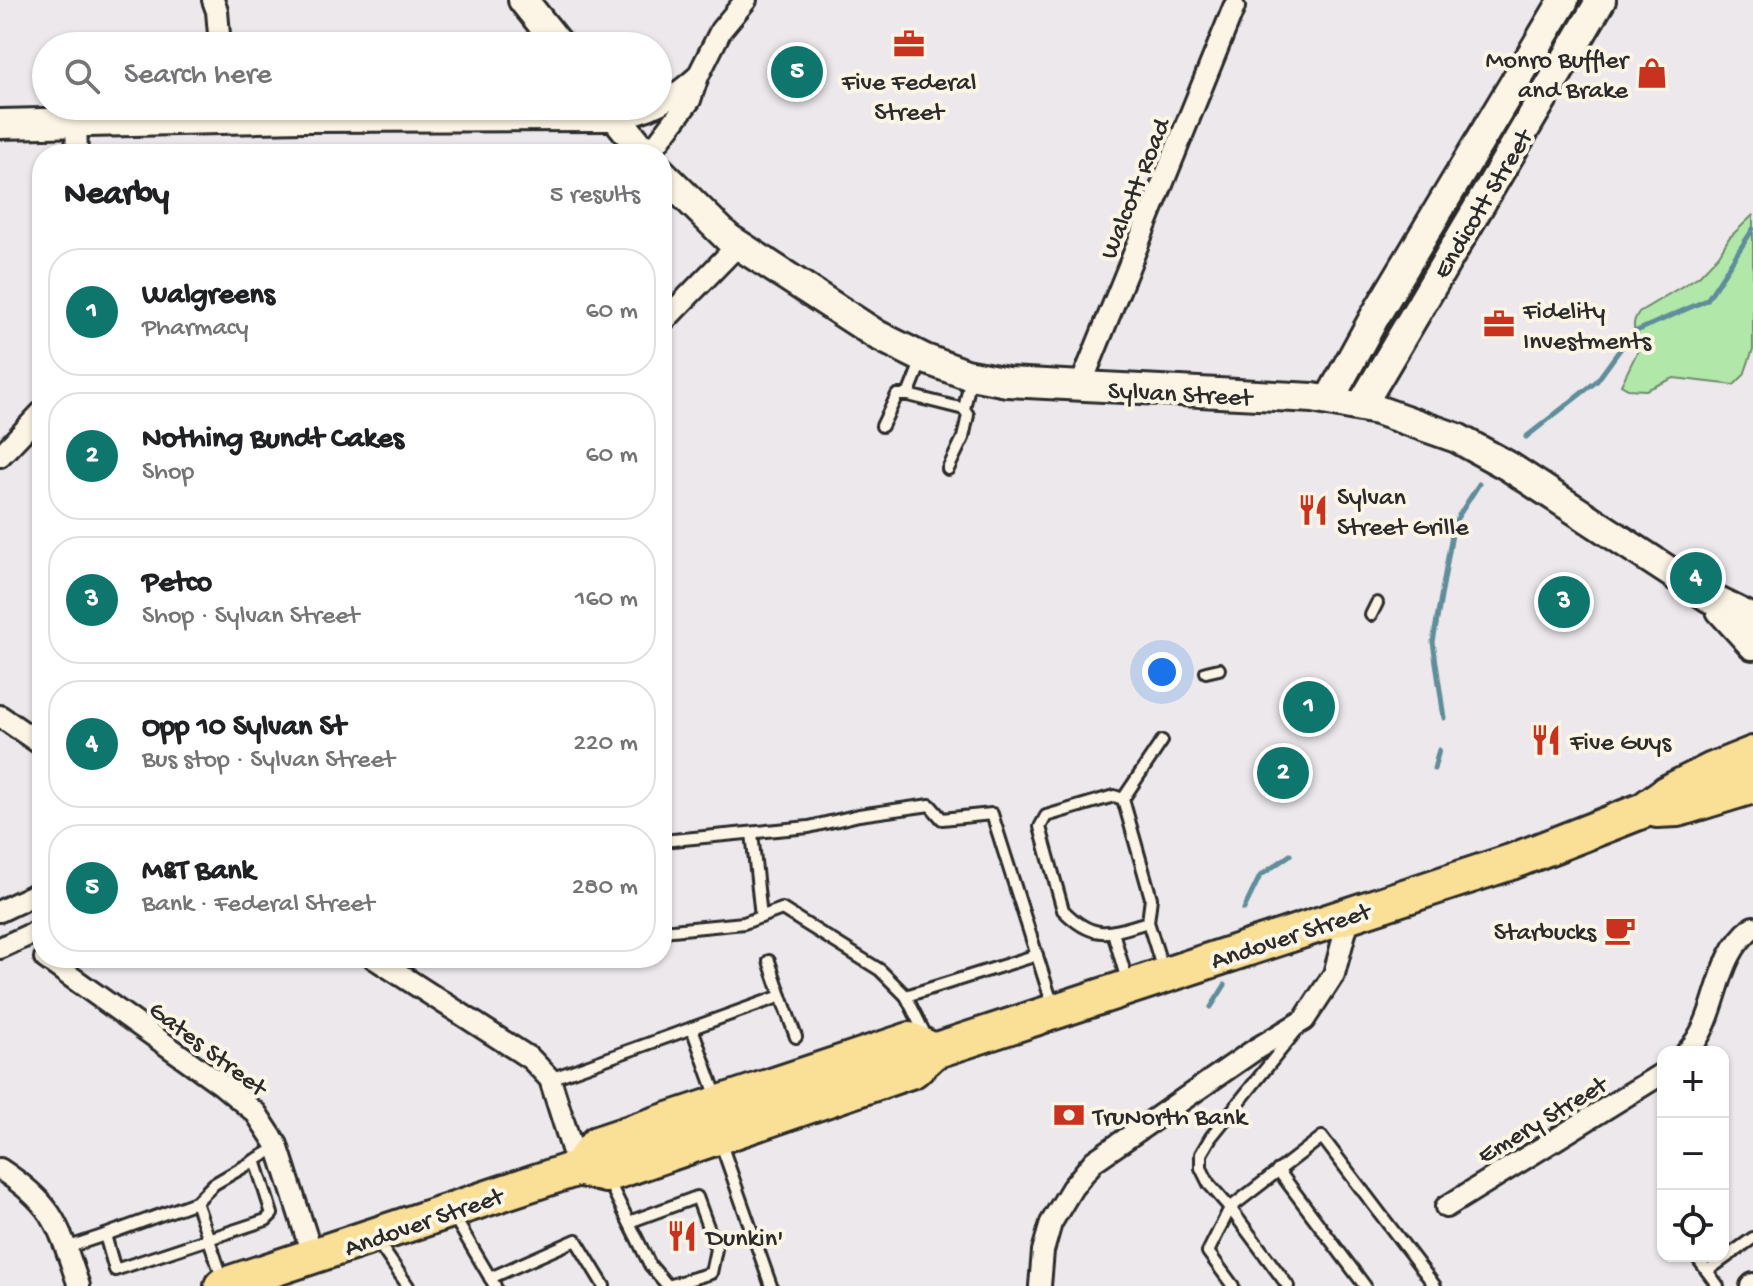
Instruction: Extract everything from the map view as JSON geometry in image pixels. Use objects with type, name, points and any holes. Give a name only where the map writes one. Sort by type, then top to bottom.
[{"type":"highway","name":"Andover Street","points":[[238,1283],[450,1210],[592,1171],[597,1144],[718,1120],[910,1040],[934,1051],[1511,862],[1644,810],[1667,793],[1752,762]]},
{"type":"main road","points":[[523,0],[549,32]]},
{"type":"main road","name":"Endicott Street","points":[[1329,400],[1564,0]]},
{"type":"main road","name":"Endicott Street","points":[[1361,406],[1601,0]]},
{"type":"main road","points":[[0,124],[105,120]]},
{"type":"main road","points":[[619,120],[639,144]]},
{"type":"main road","name":"Sylvan Street","points":[[672,183],[738,245],[877,335],[923,358],[972,375],[1007,382],[1329,400],[1410,421],[1457,438],[1508,466],[1710,598],[1753,619]]},
{"type":"main road","points":[[1421,239],[1450,256]]},
{"type":"main road","points":[[1381,373],[1393,398],[1410,421]]},
{"type":"main road","name":"Sylvan Street","points":[[1710,598],[1753,645]]},
{"type":"street","points":[[213,0],[219,32]]},
{"type":"street","points":[[655,144],[690,100],[698,76],[721,30],[746,0]]},
{"type":"street","name":"Walcott Road","points":[[1080,387],[1234,7]]},
{"type":"street","points":[[672,95],[698,76]]},
{"type":"street","points":[[76,122],[77,144]]},
{"type":"street","points":[[672,313],[738,245]]},
{"type":"street","points":[[0,456],[32,422]]},
{"type":"street","points":[[0,716],[32,738]]},
{"type":"street","points":[[0,911],[32,896]]},
{"type":"street","points":[[1040,1286],[1043,1251],[1051,1223],[1072,1188],[1094,1161],[1256,1049],[1304,1020],[1334,974],[1350,914]]},
{"type":"street","points":[[1691,1046],[1702,1031],[1733,946],[1753,927]]},
{"type":"street","points":[[0,948],[32,933]]},
{"type":"street","name":"Gates Street","points":[[19,939],[32,948]]},
{"type":"street","name":"Gates Street","points":[[59,968],[240,1100],[267,1126],[278,1147],[313,1257]]},
{"type":"street","points":[[390,968],[531,1059],[550,1079],[592,1171]]},
{"type":"street","name":"Emery Street","points":[[1446,1207],[1657,1077]]},
{"type":"street","points":[[0,1169],[43,1201],[64,1241],[79,1286]]},
{"type":"lane","points":[[908,395],[923,358]]},
{"type":"lane","points":[[964,409],[972,375]]},
{"type":"lane","points":[[882,426],[897,395],[964,409],[968,415],[963,438],[948,469]]},
{"type":"lane","points":[[1371,615],[1377,603]]},
{"type":"lane","points":[[1206,672],[1219,669]]},
{"type":"lane","points":[[1162,741],[1123,799],[1151,898],[1148,922],[1165,975]]},
{"type":"lane","points":[[1123,799],[1114,796],[1046,816],[1040,827],[1063,910],[1072,919],[1096,933],[1113,932],[1148,922]]},
{"type":"lane","points":[[672,840],[809,827],[859,815],[930,805],[942,819],[992,814],[1055,1012]]},
{"type":"lane","points":[[752,833],[761,917]]},
{"type":"lane","points":[[672,930],[744,923],[782,909],[880,970],[906,996],[934,1051]]},
{"type":"lane","points":[[1113,932],[1129,987]]},
{"type":"lane","points":[[906,996],[1037,955]]},
{"type":"lane","points":[[769,961],[796,1037]]},
{"type":"lane","points":[[550,1079],[781,996]]},
{"type":"lane","points":[[1288,1286],[1205,1176],[1201,1168],[1201,1154],[1211,1137],[1304,1020]]},
{"type":"lane","points":[[692,1028],[771,1286]]},
{"type":"lane","points":[[1233,1286],[1208,1252],[1230,1208],[1322,1137],[1435,1286]]},
{"type":"lane","points":[[64,1241],[105,1235],[196,1202],[214,1184],[278,1147]]},
{"type":"lane","points":[[105,1235],[115,1270],[266,1220],[272,1214],[255,1160]]},
{"type":"lane","points":[[1278,1170],[1365,1286]]},
{"type":"lane","points":[[592,1171],[629,1222],[650,1265],[668,1286],[711,1273],[716,1249],[697,1197],[629,1222]]},
{"type":"lane","points":[[196,1202],[209,1240],[238,1283]]},
{"type":"lane","points":[[450,1210],[493,1282],[576,1240],[604,1286]]},
{"type":"lane","points":[[374,1236],[408,1286]]},
{"type":"lane","points":[[1707,1271],[1753,1238]]},
{"type":"lane","points":[[1700,1262],[1718,1286]]},
{"type":"green space","points":[[1753,215],[1753,349],[1744,375],[1734,385],[1674,378],[1646,390],[1628,389],[1621,385],[1640,346],[1634,325],[1639,312],[1699,276],[1719,255],[1729,238]]},
{"type":"waterway","points":[[1526,437],[1597,381],[1632,333],[1707,300],[1753,229]]},
{"type":"waterway","points":[[1444,718],[1433,642],[1454,523],[1479,484]]},
{"type":"waterway","points":[[1434,769],[1439,750]]},
{"type":"waterway","points":[[1244,909],[1260,876],[1290,855]]},
{"type":"waterway","points":[[1211,1007],[1225,985]]},
{"type":"place","name":"Five Federal Street","points":[[909,44]]},
{"type":"place","name":"M&T Bank","points":[[797,72]]},
{"type":"place","name":"Monro Buffler and Brake","points":[[1652,73]]},
{"type":"place","name":"Fidelity Investments","points":[[1499,324]]},
{"type":"place","name":"Sylvan Street Grille","points":[[1313,510]]},
{"type":"place","name":"Opp 10 Sylvan St","points":[[1696,578]]},
{"type":"place","name":"Petco","points":[[1564,602]]},
{"type":"place","name":"Walgreens","points":[[1309,707]]},
{"type":"place","name":"Five Guys","points":[[1546,740]]},
{"type":"place","name":"Nothing Bundt Cakes","points":[[1283,773]]},
{"type":"place","name":"Starbucks","points":[[1620,930]]},
{"type":"place","name":"TruNorth Bank","points":[[1069,1115]]},
{"type":"place","name":"Dunkin'","points":[[682,1236]]}]
